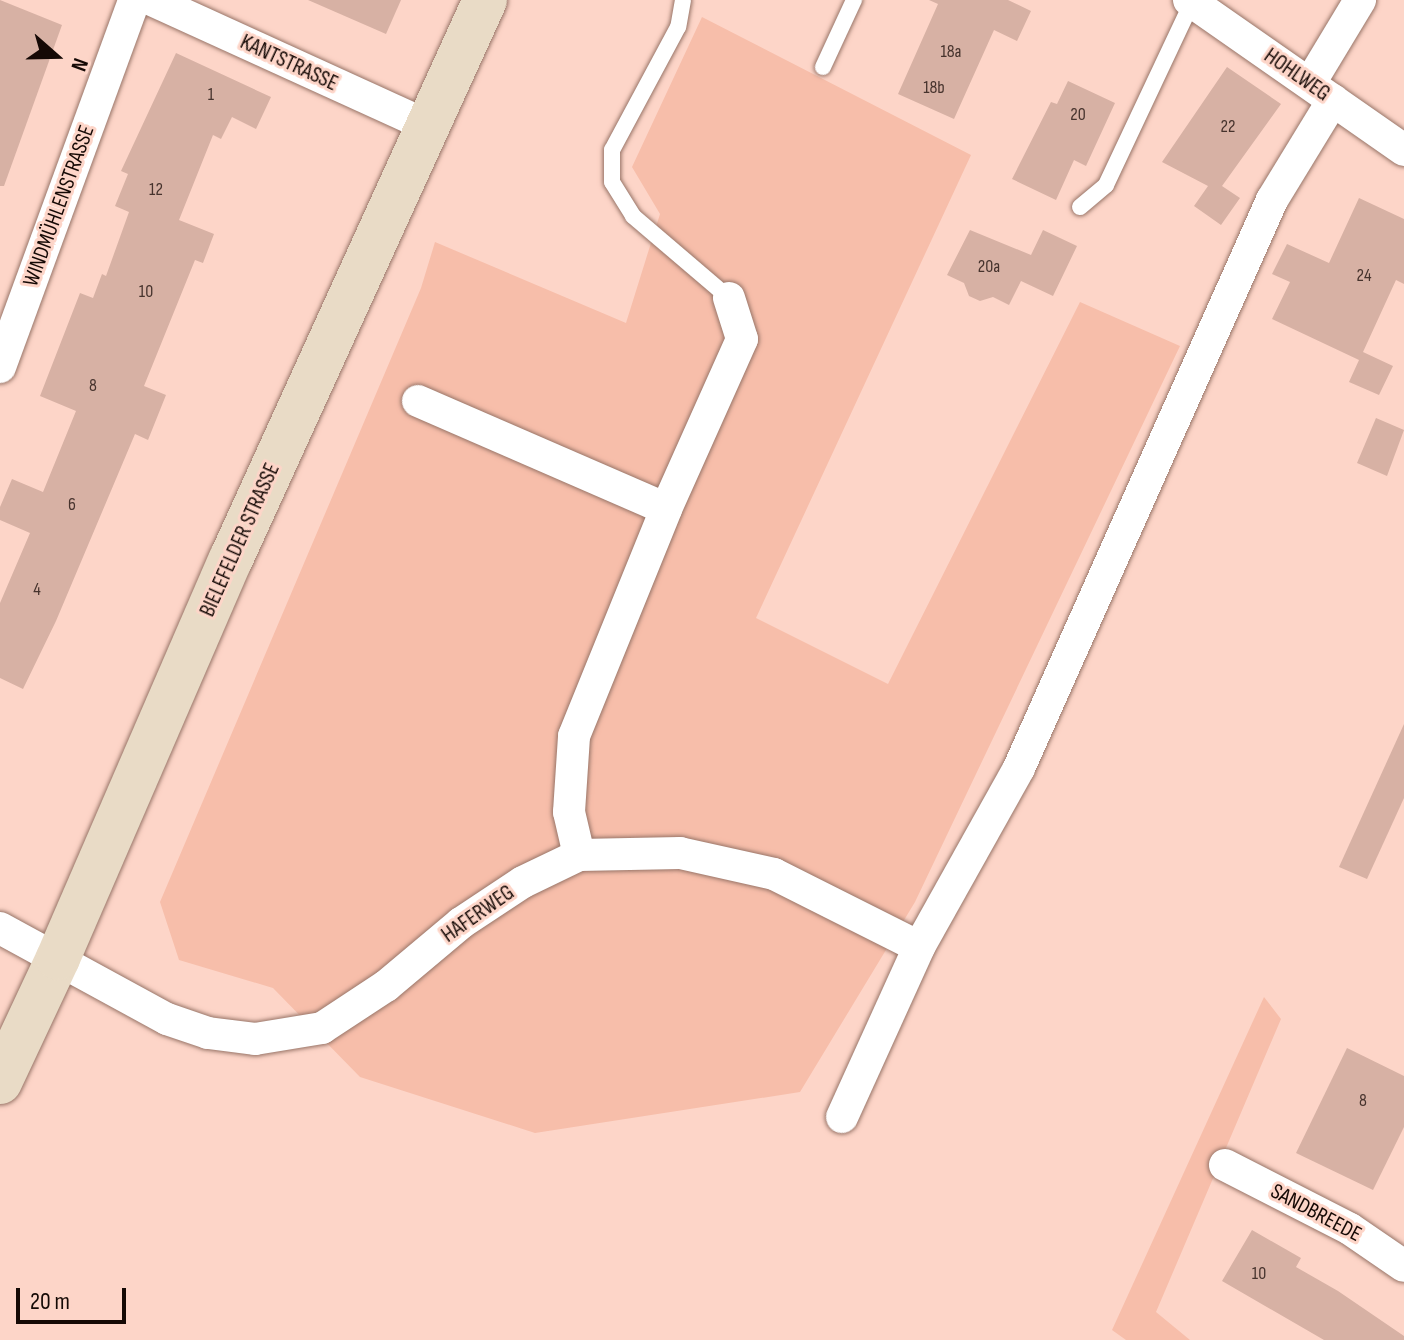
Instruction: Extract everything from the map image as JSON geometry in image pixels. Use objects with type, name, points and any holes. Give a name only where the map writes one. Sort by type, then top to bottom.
[{"type":"main road","name":"BIELEFELDER STRASSE","points":[[0,1082],[58,958],[231,559],[485,0]]},
{"type":"street","name":"WINDMÜHLENSTRASSE","points":[[0,367],[134,0]]},
{"type":"street","name":"KANTSTRASSE","points":[[152,0],[426,125]]},
{"type":"street","points":[[842,1117],[919,947],[1019,768],[1360,0]]},
{"type":"street","name":"HOHLWEG","points":[[1191,1],[1404,150]]},
{"type":"street","points":[[579,855],[569,812],[574,736],[666,509],[742,339],[729,298]]},
{"type":"street","points":[[418,401],[666,509]]},
{"type":"street","name":"HAFERWEG","points":[[0,928],[167,1019],[208,1033],[255,1039],[322,1028],[386,986],[461,923],[523,882],[579,855],[680,853],[730,862],[774,874],[919,947]]},
{"type":"street","name":"SANDBREEDE","points":[[1225,1165],[1350,1229],[1404,1266]]},
{"type":"lane","points":[[683,0],[678,27],[612,150],[612,182],[633,216],[729,298]]},
{"type":"lane","points":[[823,67],[854,0]]},
{"type":"lane","points":[[1080,207],[1106,185],[1191,1]]},
{"type":"shaded area","points":[[702,17],[971,155],[756,618],[888,684],[1080,302],[1180,346],[915,902],[800,1092],[535,1133],[360,1077],[273,988],[179,960],[160,902],[421,288],[435,242],[626,323],[660,214],[632,167]]},
{"type":"shaded area","points":[[1264,997],[1281,1019],[1156,1312],[1190,1340],[1126,1340],[1112,1330]]},
{"type":"building","points":[[0,0],[62,25],[4,186],[0,186]]},
{"type":"building","points":[[308,0],[401,0],[386,34]]},
{"type":"building","points":[[929,0],[1008,0],[1031,11],[1017,41],[994,30],[954,119],[898,94],[938,4]]},
{"type":"building","points":[[176,53],[271,97],[256,129],[232,117],[221,139],[213,135],[179,220],[214,234],[203,263],[195,260],[144,386],[166,395],[148,440],[135,434],[56,621],[23,689],[0,678],[0,603],[30,533],[0,520],[0,507],[12,479],[43,492],[76,411],[40,396],[80,293],[93,298],[102,274],[106,276],[129,212],[115,206],[128,174],[121,171]]},
{"type":"building","points":[[1227,67],[1281,104],[1222,186],[1240,198],[1221,225],[1194,206],[1208,186],[1162,162]]},
{"type":"building","points":[[1068,81],[1115,103],[1086,166],[1074,160],[1056,200],[1012,179],[1051,102],[1057,104]]},
{"type":"building","points":[[1359,198],[1404,219],[1404,284],[1396,280],[1363,352],[1393,366],[1379,395],[1349,382],[1359,360],[1272,319],[1290,282],[1272,274],[1287,244],[1329,263]]},
{"type":"building","points":[[970,230],[1031,255],[1043,230],[1077,246],[1053,296],[1021,281],[1009,305],[993,297],[980,301],[969,296],[964,283],[947,275]]},
{"type":"building","points":[[1376,418],[1404,430],[1387,476],[1357,463]]},
{"type":"building","points":[[1404,724],[1404,798],[1367,879],[1339,867]]},
{"type":"building","points":[[1347,1048],[1404,1076],[1404,1127],[1373,1190],[1296,1153]]},
{"type":"building","points":[[1252,1230],[1301,1258],[1296,1267],[1338,1291],[1404,1336],[1404,1340],[1324,1340],[1222,1281]]}]
